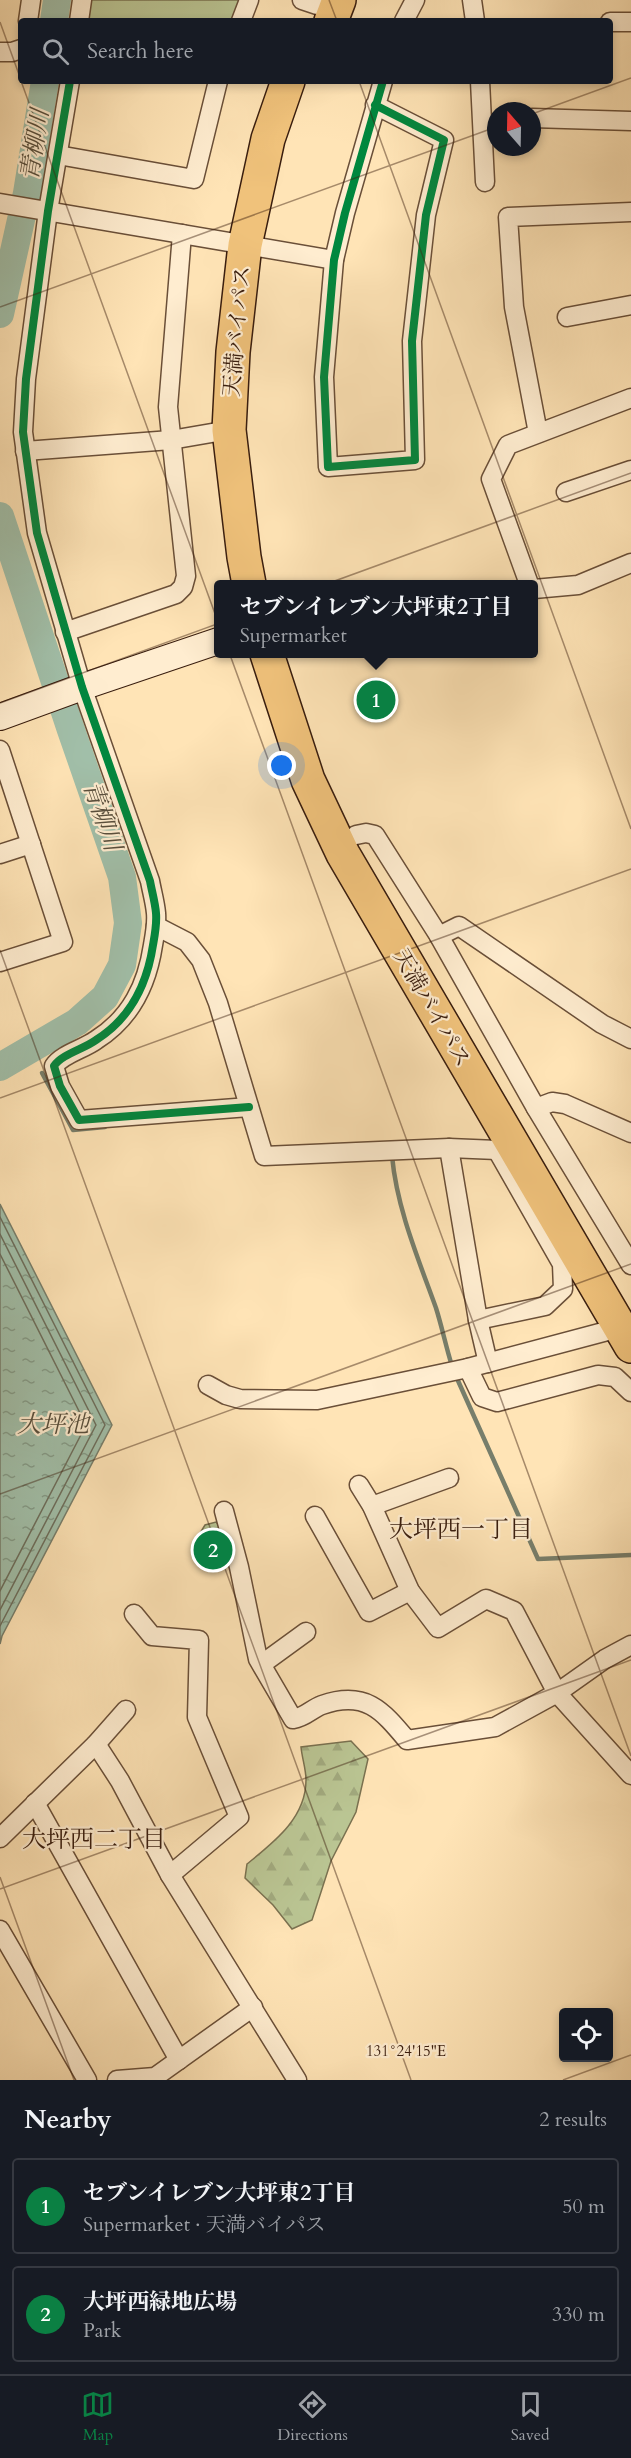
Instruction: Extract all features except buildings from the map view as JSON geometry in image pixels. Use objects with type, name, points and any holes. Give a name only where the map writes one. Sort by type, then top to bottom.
[{"type":"highway","name":"天満バイパス","points":[[248,580],[229,430],[233,352],[254,246],[268,140],[287,84]]},
{"type":"highway","name":"天満バイパス","points":[[268,580],[262,550],[250,425],[254,246],[307,84]]},
{"type":"highway","name":"天満バイパス","points":[[268,658],[308,780],[343,855],[503,1144],[628,1325]]},
{"type":"highway","name":"天満バイパス","points":[[289,658],[330,777],[356,835],[628,1325]]},
{"type":"street","points":[[28,18],[31,0]]},
{"type":"street","points":[[80,18],[82,0]]},
{"type":"street","points":[[242,18],[249,0]]},
{"type":"street","points":[[406,18],[415,0]]},
{"type":"street","points":[[472,0],[475,18]]},
{"type":"street","points":[[613,22],[631,22]]},
{"type":"street","points":[[0,52],[18,50]]},
{"type":"street","points":[[70,84],[48,211],[24,401],[25,451],[37,533],[79,688],[150,881],[156,926],[149,969],[135,1003],[120,1022],[97,1040],[58,1060],[54,1066],[60,1086],[79,1120],[249,1107]]},
{"type":"street","points":[[58,155],[194,179],[214,84]]},
{"type":"street","points":[[375,105],[444,140],[426,215],[412,341],[415,460],[328,467],[324,377],[334,260],[375,105],[382,84]]},
{"type":"street","points":[[481,84],[487,109]]},
{"type":"street","points":[[541,118],[631,121]]},
{"type":"street","points":[[485,182],[487,150]]},
{"type":"street","points":[[1,203],[334,260]]},
{"type":"street","points":[[538,433],[514,307],[508,217],[631,212]]},
{"type":"street","points":[[65,632],[176,594],[183,587],[186,564],[168,406],[182,234]]},
{"type":"street","points":[[567,317],[631,305]]},
{"type":"street","points":[[527,580],[491,479],[508,445],[631,398]]},
{"type":"street","points":[[25,451],[171,440],[229,430]]},
{"type":"street","points":[[566,492],[631,470]]},
{"type":"street","points":[[538,589],[578,585],[631,563]]},
{"type":"street","points":[[0,717],[214,643]]},
{"type":"street","points":[[0,750],[6,791],[31,844],[63,942],[0,962]]},
{"type":"street","points":[[356,835],[366,833],[375,835],[438,936],[536,1108],[631,1265]]},
{"type":"street","points":[[0,854],[31,844]]},
{"type":"street","points":[[156,926],[187,942],[201,960],[218,1003],[264,1156],[503,1144],[562,1264],[563,1289],[545,1306],[478,1320]]},
{"type":"street","points":[[438,936],[459,926],[602,1024],[631,1039]]},
{"type":"street","points":[[536,1108],[552,1102],[566,1104],[631,1133]]},
{"type":"street","points":[[449,1148],[478,1320],[488,1363]]},
{"type":"street","points":[[208,1385],[226,1395],[240,1399],[317,1400],[459,1370],[628,1325]]},
{"type":"street","points":[[459,1370],[482,1397],[497,1402],[598,1375],[615,1377],[631,1392]]},
{"type":"street","points":[[372,1506],[449,1478]]},
{"type":"street","points":[[359,1485],[372,1506],[410,1591],[438,1628],[486,1599],[514,1611],[557,1693],[631,1775]]},
{"type":"street","points":[[224,1511],[239,1567],[258,1659],[293,1719],[303,1718],[320,1705],[342,1700],[364,1702],[384,1712],[406,1740],[495,1727],[557,1693],[605,1659],[631,1645]]},
{"type":"street","points":[[315,1516],[369,1612],[410,1591]]},
{"type":"street","points":[[134,1614],[152,1636],[199,1640],[197,1717],[239,1817],[170,1875]]},
{"type":"street","points":[[262,1664],[306,1632]]},
{"type":"street","points":[[0,1838],[96,1744],[126,1710]]},
{"type":"street","points":[[96,1744],[120,1781],[170,1875],[297,2080]]},
{"type":"street","points":[[36,1803],[179,2060]]},
{"type":"street","points":[[0,1930],[87,2080]]},
{"type":"street","points":[[117,2080],[155,2077],[253,2007]]},
{"type":"green space","points":[[88,0],[244,0],[236,18],[87,18]]},
{"type":"green space","points":[[216,1522],[222,1528],[230,1558],[204,1567],[194,1543],[205,1525]]},
{"type":"green space","points":[[351,1741],[368,1759],[356,1812],[331,1861],[312,1920],[292,1929],[273,1905],[245,1878],[247,1864],[278,1838],[301,1806],[306,1780],[301,1747]]},
{"type":"water","name":"大坪池","points":[[0,1204],[112,1425],[2,1636],[0,1644]]},
{"type":"waterway","name":"青柳川","points":[[54,18],[57,0]]},
{"type":"waterway","name":"青柳川","points":[[0,314],[27,193],[45,84]]},
{"type":"waterway","name":"青柳川","points":[[0,516],[122,877],[128,923],[122,965],[105,997],[77,1022],[0,1067]]},
{"type":"waterway","points":[[42,1073],[73,1130],[105,1127]]},
{"type":"waterway","points":[[392,1156],[403,1214],[436,1308],[452,1366]]},
{"type":"waterway","points":[[455,1374],[538,1559],[631,1555]]},
{"type":"cycle path","points":[[69,84],[48,211],[26,379],[23,432],[37,533],[82,687],[150,881],[156,921],[150,960],[142,987],[128,1011],[108,1031],[62,1058],[54,1066],[60,1086],[79,1120],[249,1107]]},
{"type":"cycle path","points":[[376,105],[382,84]]},
{"type":"cycle path","points":[[376,105],[444,140],[426,215],[412,341],[415,460],[328,467],[324,377],[334,260],[376,105]]},
{"type":"place","name":"セブンイレブン大坪東2丁目","points":[[376,700]]},
{"type":"place","name":"大坪西緑地広場","points":[[213,1550]]},
{"type":"district","name":"大坪西一丁目","points":[[461,1529]]},
{"type":"district","name":"大坪西二丁目","points":[[94,1839]]}]
